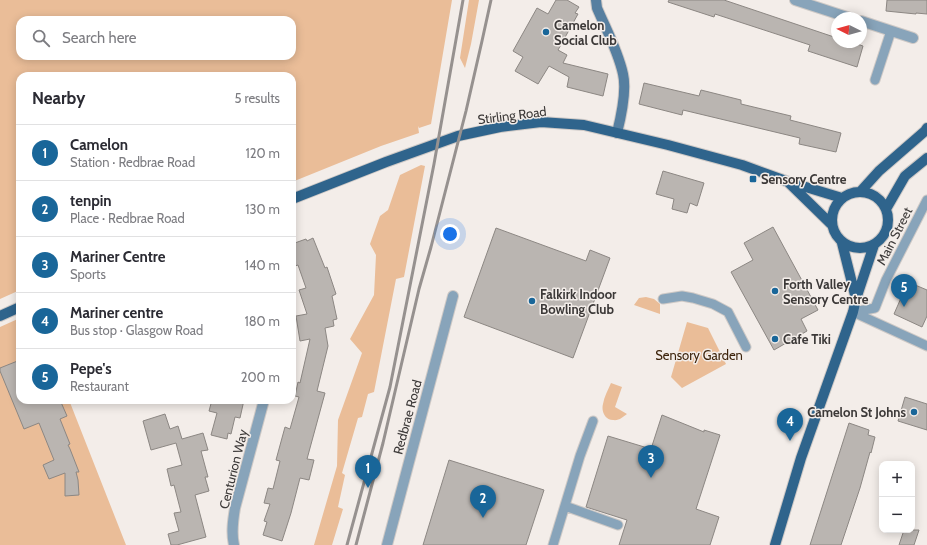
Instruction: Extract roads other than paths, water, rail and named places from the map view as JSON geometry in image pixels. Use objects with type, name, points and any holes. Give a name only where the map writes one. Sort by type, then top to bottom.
[{"type":"main road","name":"Stirling Road","points":[[296,197],[386,162],[458,136],[500,127],[541,122],[584,125],[668,144],[742,165],[786,181],[842,198]]},
{"type":"main road","points":[[860,192],[879,171],[927,128]]},
{"type":"main road","name":"Main Street","points":[[886,209],[905,176],[927,158]]},
{"type":"main road","name":"Stirling Road","points":[[786,181],[832,224]]},
{"type":"main road","points":[[850,193],[868,193],[876,197],[886,209],[888,225],[885,233],[874,245],[858,249],[849,247],[835,234],[832,224],[832,214],[835,205],[842,198],[850,193]]},
{"type":"main road","points":[[842,242],[856,299]]},
{"type":"main road","points":[[775,545],[801,458],[853,312],[874,245]]},
{"type":"main road","points":[[0,316],[16,309]]},
{"type":"street","points":[[596,0],[597,8],[618,57],[624,76],[624,95],[617,133]]},
{"type":"street","points":[[795,0],[832,12]]},
{"type":"street","points":[[867,23],[913,38]]},
{"type":"street","name":"Redbrae Road","points":[[387,545],[453,296]]},
{"type":"street","name":"Centurion Way","points":[[234,545],[233,525],[235,508],[263,404]]},
{"type":"lane","points":[[874,80],[891,31]]},
{"type":"lane","name":"Main Street","points":[[853,312],[875,308],[886,280],[927,200]]},
{"type":"lane","points":[[663,299],[682,296],[694,298],[713,304],[728,312],[746,347]]},
{"type":"lane","points":[[853,312],[927,346]]},
{"type":"lane","points":[[553,545],[593,421]]},
{"type":"lane","points":[[565,506],[618,525]]},
{"type":"railway","points":[[347,545],[390,387],[434,164],[463,0]]},
{"type":"railway","points":[[356,545],[383,443],[419,289],[466,111],[491,0]]},
{"type":"place","name":"Camelon Social Club","points":[[546,32]]},
{"type":"place","name":"Sensory Centre","points":[[753,179]]},
{"type":"place","name":"Forth Valley Sensory Centre","points":[[775,291]]},
{"type":"place","name":"Falkirk Indoor Bowling Club","points":[[532,301]]},
{"type":"place","name":"Pepe's","points":[[904,307]]},
{"type":"place","name":"Cafe Tiki","points":[[775,339]]},
{"type":"place","name":"Camelon St Johns","points":[[914,412]]},
{"type":"place","name":"Mariner centre","points":[[790,441]]},
{"type":"place","name":"Mariner Centre","points":[[651,478]]},
{"type":"place","name":"Camelon","points":[[368,488]]},
{"type":"place","name":"tenpin","points":[[483,518]]},
{"type":"park label","name":"Sensory Garden","points":[[699,355]]}]
